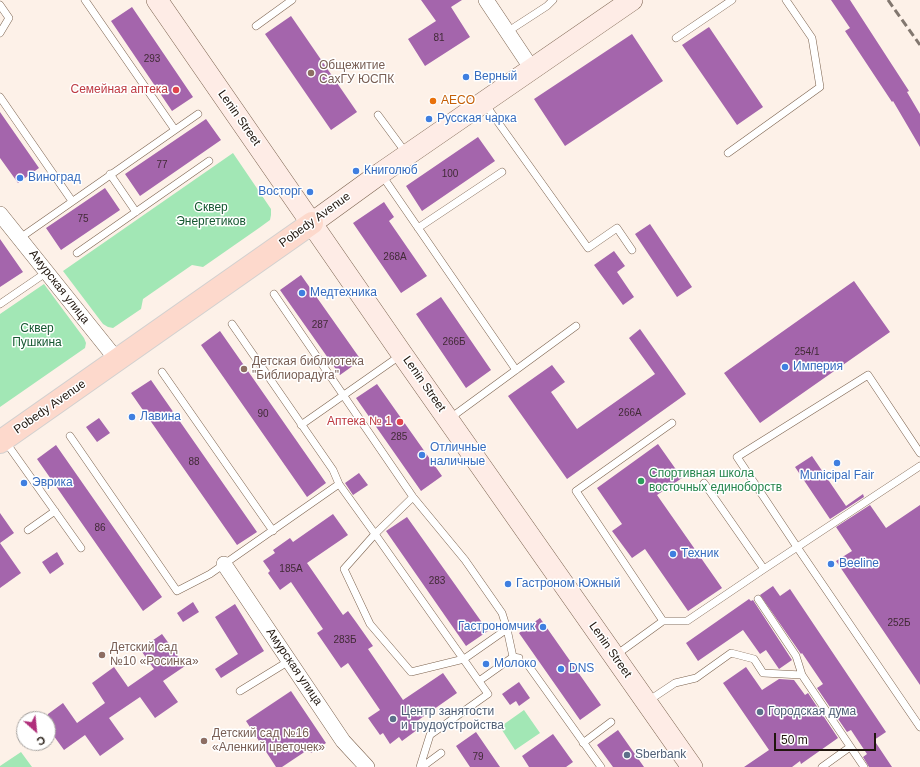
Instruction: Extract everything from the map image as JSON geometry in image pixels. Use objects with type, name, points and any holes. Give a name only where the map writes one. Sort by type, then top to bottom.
[{"type":"main road","name":"Lenin Street","points":[[158,0],[402,354],[692,767]]},
{"type":"main road","name":"Pobedy Avenue","points":[[2,440],[381,173],[632,0]]},
{"type":"street","points":[[486,0],[532,69]]},
{"type":"street","name":"Амурская улица","points":[[0,214],[117,360]]},
{"type":"street","name":"Амурская улица","points":[[224,564],[290,660],[343,741],[367,767]]},
{"type":"lane","points":[[85,0],[175,130]]},
{"type":"lane","points":[[256,26],[292,0]]},
{"type":"lane","points":[[507,32],[548,6],[553,0]]},
{"type":"lane","points":[[676,38],[732,0]]},
{"type":"lane","points":[[728,153],[820,86],[812,38],[786,0]]},
{"type":"lane","points":[[0,5],[9,18],[0,33]]},
{"type":"lane","points":[[0,96],[72,201]]},
{"type":"lane","points":[[483,103],[588,248],[617,228],[632,250]]},
{"type":"lane","points":[[20,238],[198,114]]},
{"type":"lane","points":[[378,115],[407,155]]},
{"type":"lane","points":[[77,253],[209,161]]},
{"type":"lane","points":[[418,228],[502,172]]},
{"type":"lane","points":[[381,173],[516,370]]},
{"type":"lane","points":[[110,174],[136,212]]},
{"type":"lane","points":[[0,304],[47,272]]},
{"type":"lane","points":[[274,294],[413,497],[465,560],[502,613],[516,658],[479,681]]},
{"type":"lane","points":[[232,324],[332,470],[339,484],[488,694],[430,735],[421,767]]},
{"type":"lane","points":[[448,419],[576,326]]},
{"type":"lane","points":[[301,425],[402,354]]},
{"type":"lane","points":[[162,372],[272,531]]},
{"type":"lane","points":[[920,452],[917,443],[868,375],[737,457],[920,727]]},
{"type":"lane","points":[[663,621],[576,491],[672,423]]},
{"type":"lane","points":[[70,436],[177,591],[210,574],[339,484]]},
{"type":"lane","points":[[2,440],[55,511],[80,548]]},
{"type":"lane","points":[[614,656],[663,621],[687,621],[920,466]]},
{"type":"lane","points":[[704,483],[764,569]]},
{"type":"lane","points":[[413,497],[375,534],[344,569],[370,624],[411,672],[464,659],[507,629]]},
{"type":"lane","points":[[28,530],[55,511]]},
{"type":"lane","points":[[758,600],[796,656],[802,675],[864,767]]},
{"type":"lane","points":[[647,702],[675,683],[696,678],[731,653],[754,659],[763,673],[802,675]]},
{"type":"lane","points":[[240,691],[290,660]]},
{"type":"lane","points":[[528,665],[601,767]]},
{"type":"lane","points":[[583,743],[611,722]]},
{"type":"lane","points":[[822,767],[850,747]]},
{"type":"lane","points":[[421,767],[441,753]]},
{"type":"green space","name":"Сквер Энергетиков","points":[[233,153],[271,209],[270,220],[203,267],[192,265],[143,299],[141,309],[113,328],[103,324],[63,271]]},
{"type":"green space","name":"Сквер Пушкина","points":[[44,284],[84,338],[86,343],[85,348],[0,407],[0,314]]},
{"type":"green space","points":[[524,710],[540,733],[515,750],[500,727]]},
{"type":"green space","points":[[21,752],[32,767],[0,767],[0,766]]},
{"type":"building","points":[[421,0],[462,0],[451,7],[470,37],[425,66],[408,39],[436,21]]},
{"type":"building","points":[[831,0],[850,0],[909,91],[907,92],[920,114],[920,147],[893,101],[892,102],[845,31],[850,28]]},
{"type":"building","points":[[132,7],[193,97],[172,111],[111,21]]},
{"type":"building","name":"Общежитие СахГУ ЮСПК","points":[[291,16],[357,112],[331,130],[265,34]]},
{"type":"building","points":[[709,27],[763,107],[737,125],[682,45]]},
{"type":"building","points":[[632,34],[663,81],[565,146],[534,99]]},
{"type":"building","points":[[0,112],[39,168],[18,183],[0,158]]},
{"type":"building","points":[[206,119],[221,140],[140,196],[125,174]]},
{"type":"building","points":[[478,137],[495,161],[422,211],[406,186]]},
{"type":"building","points":[[105,188],[120,210],[61,250],[46,228]]},
{"type":"building","points":[[384,202],[394,217],[389,221],[427,276],[401,293],[353,223]]},
{"type":"building","points":[[650,224],[692,287],[677,297],[635,234]]},
{"type":"building","points":[[0,239],[23,272],[0,287]]},
{"type":"building","points":[[614,251],[625,266],[617,272],[634,297],[623,305],[594,265]]},
{"type":"building","points":[[301,275],[361,360],[340,375],[280,290]]},
{"type":"building","points":[[854,281],[890,332],[760,423],[724,373]]},
{"type":"building","points":[[441,297],[491,370],[466,388],[416,314]]},
{"type":"building","points":[[640,329],[686,394],[567,479],[508,396],[552,365],[565,382],[551,392],[577,429],[655,374],[629,338]]},
{"type":"building","points":[[220,331],[326,483],[307,497],[201,345]]},
{"type":"building","points":[[151,380],[257,532],[237,545],[131,393]]},
{"type":"building","points":[[377,384],[442,476],[421,491],[356,398]]},
{"type":"building","points":[[99,418],[110,433],[97,442],[86,427]]},
{"type":"building","points":[[658,444],[682,478],[657,495],[722,588],[688,611],[645,549],[632,558],[612,531],[622,524],[597,488]]},
{"type":"building","points":[[56,445],[162,597],[143,611],[37,459]]},
{"type":"building","points":[[812,456],[846,506],[863,494],[864,497],[830,519],[795,467]]},
{"type":"building","points":[[359,473],[368,485],[353,495],[345,483]]},
{"type":"building","points":[[870,505],[886,528],[920,505],[920,685],[836,561],[852,551],[836,527]]},
{"type":"building","points":[[0,513],[14,533],[0,543]]},
{"type":"building","points":[[333,514],[348,535],[307,563],[343,615],[348,611],[373,646],[368,649],[403,700],[443,673],[457,693],[417,721],[421,727],[402,741],[399,737],[390,744],[383,733],[380,735],[368,718],[380,710],[348,663],[341,668],[317,633],[323,629],[291,582],[280,590],[268,573],[270,571],[263,561],[275,553],[273,550],[290,538],[293,542]]},
{"type":"building","points":[[407,517],[488,631],[466,646],[386,531]]},
{"type":"building","points":[[0,543],[21,573],[0,588]]},
{"type":"building","points":[[57,552],[64,564],[50,574],[42,562]]},
{"type":"building","points":[[773,586],[780,596],[790,589],[886,732],[874,740],[892,767],[869,767],[863,757],[867,754],[851,730],[847,732],[817,688],[823,684],[760,595]]},
{"type":"building","points":[[749,599],[751,601],[753,600],[792,660],[779,669],[766,650],[760,654],[743,630],[698,661],[686,643]]},
{"type":"building","points":[[193,602],[199,612],[183,622],[177,613]]},
{"type":"building","points":[[235,604],[264,651],[221,678],[215,669],[238,654],[215,617]]},
{"type":"building","points":[[540,618],[601,705],[580,720],[519,633]]},
{"type":"building","points":[[162,634],[185,666],[163,681],[178,702],[155,718],[140,697],[109,718],[124,739],[100,756],[85,735],[64,750],[56,739],[56,711],[52,711],[63,703],[77,723],[105,703],[92,683],[114,667],[128,687],[154,669],[140,649]]},
{"type":"building","points":[[746,667],[762,690],[779,679],[794,680],[805,695],[808,693],[838,738],[801,764],[800,761],[792,767],[744,767],[769,750],[723,683]]},
{"type":"building","points":[[519,682],[530,698],[519,706],[516,701],[510,705],[502,694]]},
{"type":"building","points":[[291,691],[326,743],[311,753],[309,749],[282,767],[276,767],[246,721]]},
{"type":"building","points":[[618,730],[644,767],[613,767],[597,745]]},
{"type":"building","points":[[476,732],[500,767],[470,767],[456,746]]},
{"type":"building","points":[[553,734],[573,762],[566,767],[529,767],[522,756]]},
{"type":"railway","points":[[888,0],[920,45]]},
{"type":"place","name":"Общежитие СахГУ ЮСПК","points":[[311,73]]},
{"type":"place","name":"Верный","points":[[466,77]]},
{"type":"place","name":"Семейная аптека","points":[[176,90]]},
{"type":"place","name":"AECO","points":[[433,101]]},
{"type":"place","name":"Русская чарка","points":[[429,119]]},
{"type":"place","name":"Книголюб","points":[[356,171]]},
{"type":"place","name":"Виноград","points":[[20,178]]},
{"type":"place","name":"Восторг","points":[[310,192]]},
{"type":"place","name":"Медтехника","points":[[302,293]]},
{"type":"place","name":"Империя","points":[[785,367]]},
{"type":"place","name":"Детская библиотека \"Библиорадуга\"","points":[[244,369]]},
{"type":"place","name":"Лавина","points":[[132,417]]},
{"type":"place","name":"Аптека № 1","points":[[400,422]]},
{"type":"place","name":"Отличные наличные","points":[[422,455]]},
{"type":"place","name":"Municipal Fair","points":[[837,463]]},
{"type":"place","name":"Спортивная школа восточных единоборств","points":[[641,481]]},
{"type":"place","name":"Эврика","points":[[24,483]]},
{"type":"place","name":"Техник","points":[[673,554]]},
{"type":"place","name":"Beeline","points":[[831,564]]},
{"type":"place","name":"Гастроном Южный","points":[[508,584]]},
{"type":"place","name":"Гастрономчик","points":[[543,627]]},
{"type":"place","name":"Детский сад №10 «Росинка»","points":[[102,655]]},
{"type":"place","name":"Молоко","points":[[486,664]]},
{"type":"place","name":"DNS","points":[[561,669]]},
{"type":"place","name":"Городская дума","points":[[760,712]]},
{"type":"place","name":"Центр занятости и трудоустройства","points":[[393,719]]},
{"type":"place","name":"Детский сад №16 «Аленкий цветочек»","points":[[204,741]]},
{"type":"place","name":"Sberbank","points":[[627,755]]}]
